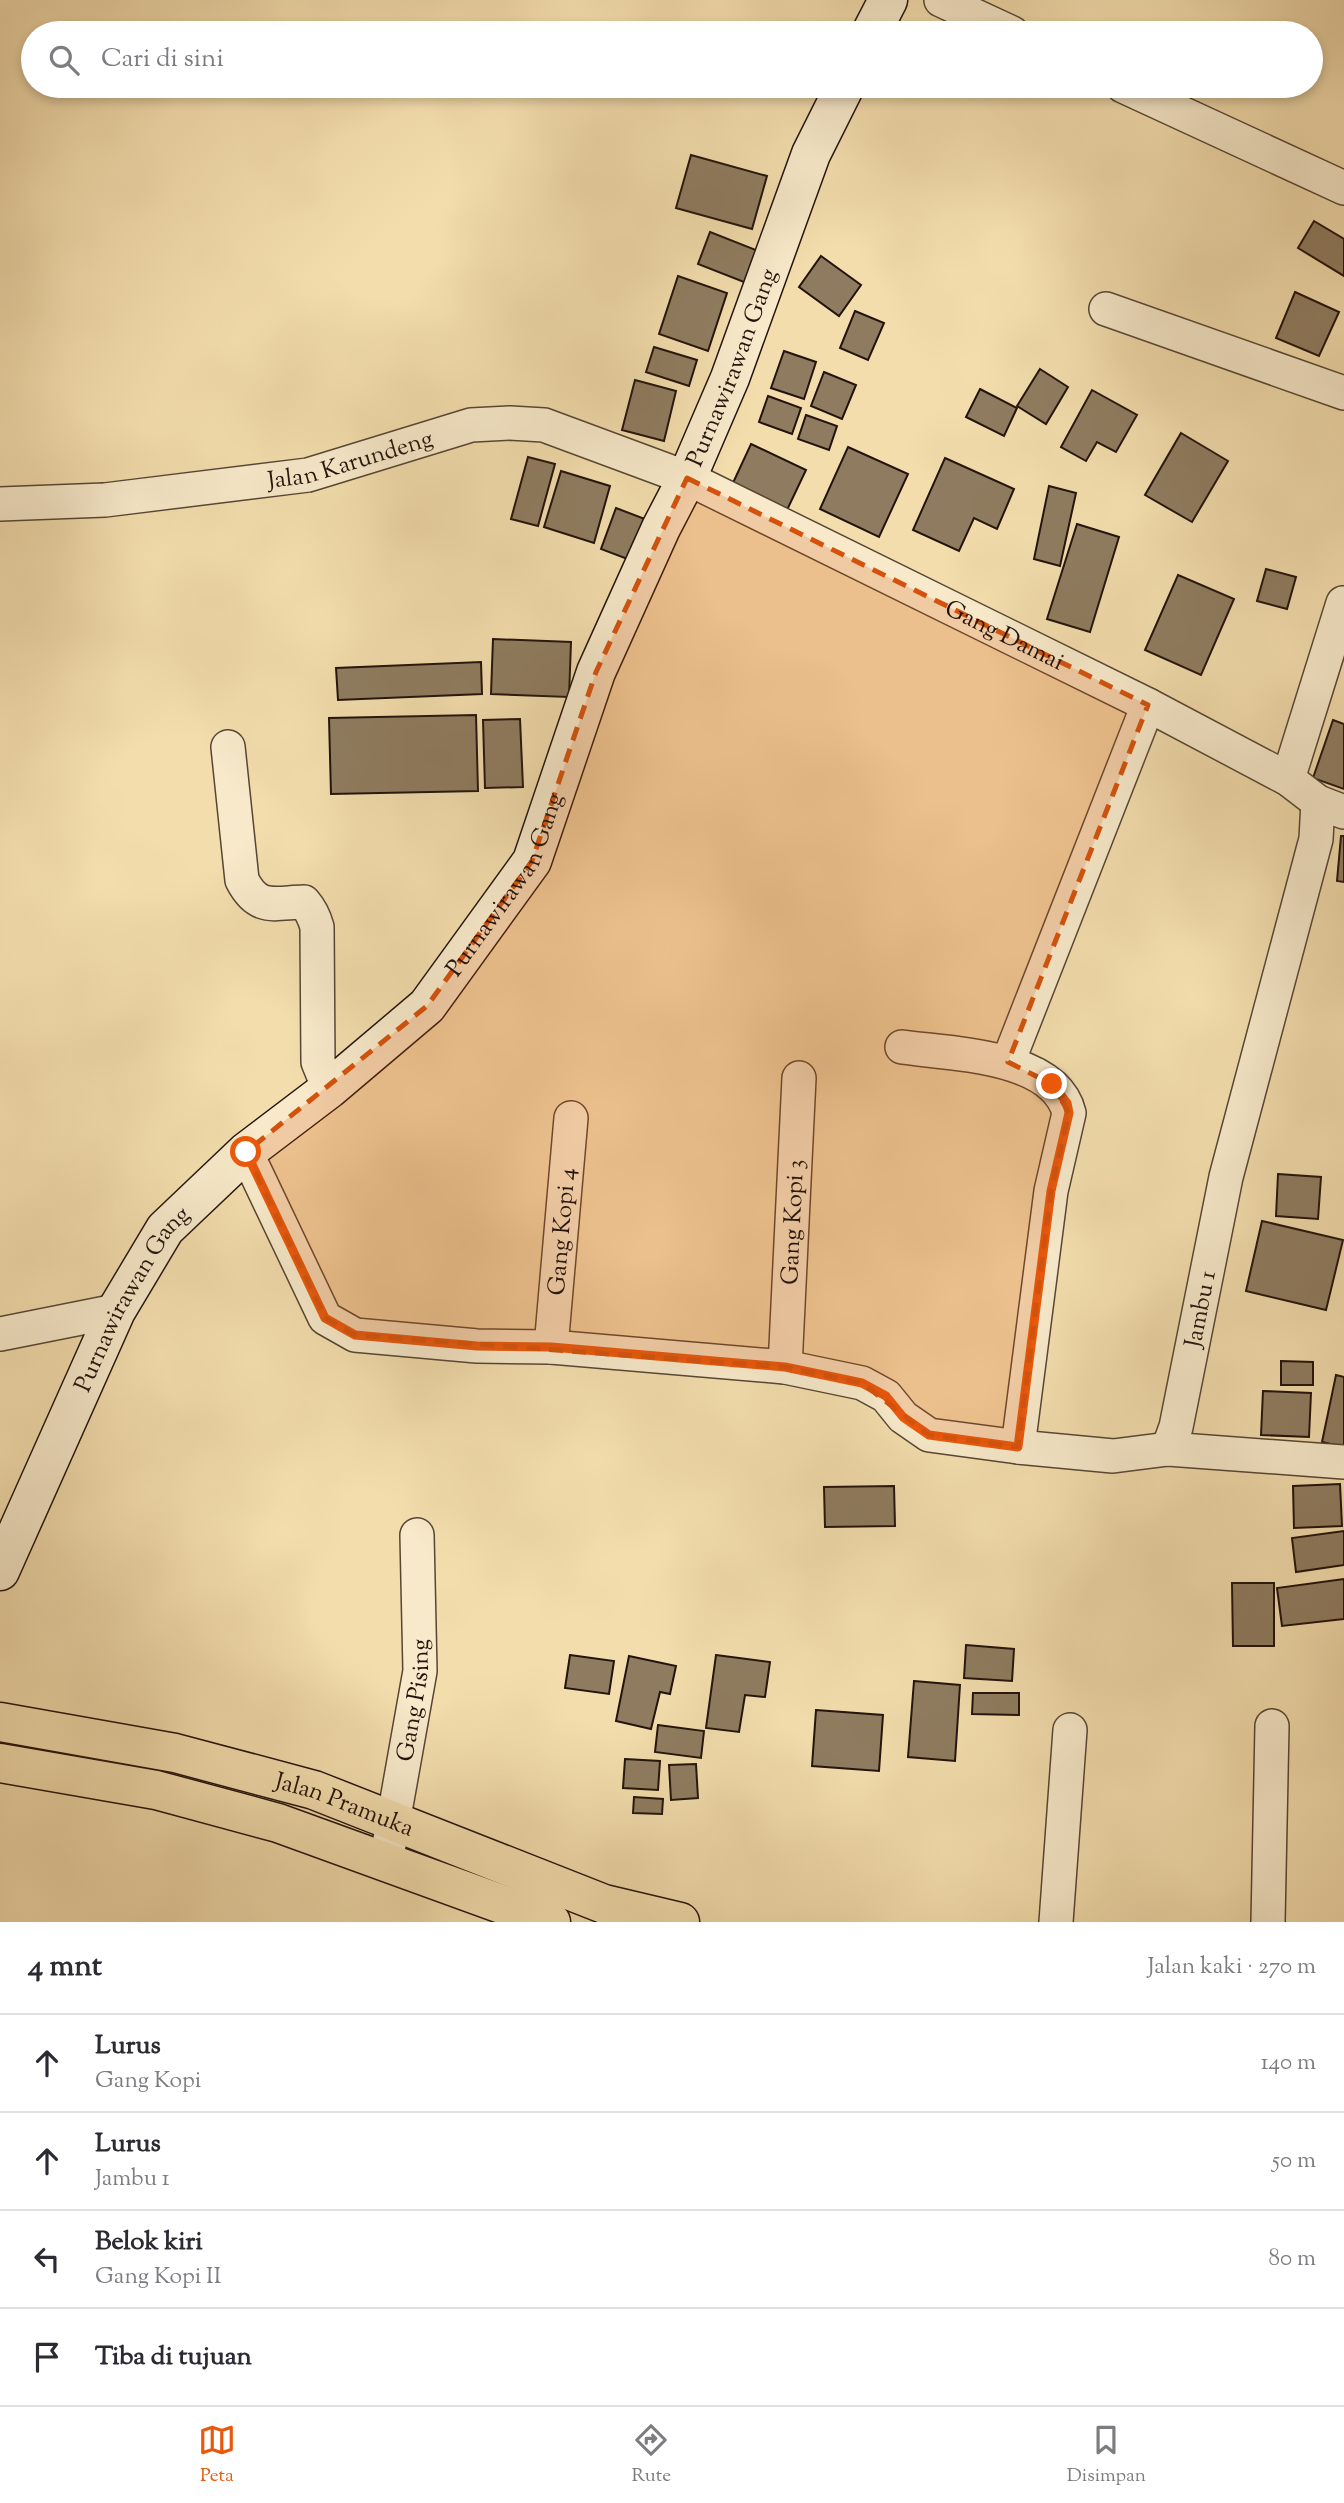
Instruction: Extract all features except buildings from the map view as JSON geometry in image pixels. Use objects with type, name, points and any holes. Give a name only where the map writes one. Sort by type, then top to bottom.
[{"type":"main road","name":"Jalan Pramuka","points":[[0,1722],[175,1753],[314,1790],[604,1904],[680,1922]]},
{"type":"main road","name":"Jalan Pramuka","points":[[0,1763],[156,1790],[278,1824],[551,1922]]},
{"type":"street","points":[[877,21],[888,0]]},
{"type":"street","points":[[942,0],[987,21]]},
{"type":"street","name":"Purnawirawan Gang","points":[[0,1571],[116,1311],[165,1229],[246,1152],[328,1089],[426,1006],[532,862],[596,672],[661,528],[687,478],[730,378],[811,154],[839,98]]},
{"type":"street","points":[[1149,98],[1344,188]]},
{"type":"street","points":[[1107,309],[1344,393]]},
{"type":"street","name":"Jalan Karundeng","points":[[0,504],[105,500],[308,475],[471,425],[510,423],[544,425],[687,478]]},
{"type":"street","name":"Gang Damai","points":[[687,478],[1148,705],[1288,779],[1331,807]]},
{"type":"street","points":[[1288,779],[1343,603]]},
{"type":"street","points":[[1008,1062],[1148,705]]},
{"type":"street","points":[[228,747],[242,880],[252,898],[262,904],[303,902],[312,911],[315,920],[318,1062],[328,1089]]},
{"type":"street","name":"Jambu 1","points":[[1168,1450],[1176,1427],[1226,1177],[1316,839],[1331,807]]},
{"type":"street","points":[[902,1047],[1008,1062],[1052,1084],[1067,1103],[1069,1113],[1051,1191],[1018,1447]]},
{"type":"street","name":"Gang Kopi 3","points":[[785,1367],[799,1078]]},
{"type":"street","name":"Gang Kopi 4","points":[[551,1347],[571,1118]]},
{"type":"street","points":[[246,1152],[325,1318],[355,1335],[477,1346],[551,1347],[785,1367],[862,1383],[886,1396],[903,1417],[929,1435],[1018,1447],[1113,1456],[1168,1450],[1344,1462]]},
{"type":"street","points":[[0,1334],[116,1311]]},
{"type":"street","name":"Gang Pising","points":[[386,1863],[421,1671],[417,1535]]},
{"type":"street","points":[[1268,1922],[1272,1726]]},
{"type":"street","points":[[1056,1922],[1070,1730]]},
{"type":"highlighted area","points":[[687,478],[1148,705],[1008,1062],[1052,1084],[1069,1113],[1051,1191],[1018,1447],[929,1435],[862,1383],[785,1367],[355,1335],[325,1318],[246,1152],[427,1006],[532,861],[596,672]]},
{"type":"route","points":[[246,1152],[325,1318],[355,1335],[477,1346],[551,1347],[785,1367],[862,1383],[886,1396],[903,1417],[929,1435],[1018,1447],[1051,1191],[1069,1113],[1067,1103],[1052,1084]]}]
